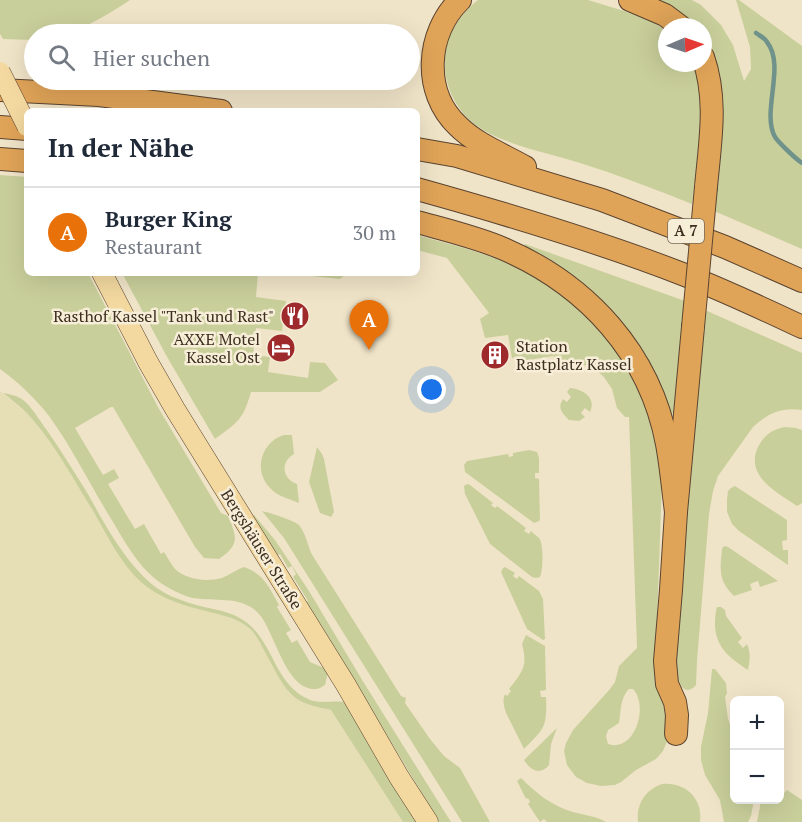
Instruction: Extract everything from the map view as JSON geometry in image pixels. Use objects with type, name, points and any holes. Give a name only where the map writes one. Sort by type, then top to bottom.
[{"type":"highway","points":[[460,0],[440,27],[434,46],[432,63],[434,81],[439,99],[446,112],[473,139],[566,189]]},
{"type":"highway","points":[[630,0],[669,18]]},
{"type":"highway","points":[[676,734],[677,715],[675,702],[667,684],[665,661],[676,512],[713,117],[708,72]]},
{"type":"highway","points":[[0,90],[99,96],[197,108]]},
{"type":"highway","points":[[0,127],[24,127]]},
{"type":"highway","name":"A 7","points":[[420,150],[457,156],[602,200],[725,247],[802,281]]},
{"type":"highway","points":[[0,159],[24,161]]},
{"type":"highway","name":"A 7","points":[[420,190],[504,213],[676,272],[802,327]]},
{"type":"highway","points":[[420,223],[490,243],[523,258],[569,287],[606,319],[630,352],[647,382],[658,409],[667,443],[676,512]]},
{"type":"main road","points":[[0,72],[24,121]]},
{"type":"main road","name":"Bergshäuser Straße","points":[[104,276],[175,409],[428,822]]},
{"type":"shaded area","points":[[0,391],[32,418],[47,438],[65,463],[125,564],[142,582],[160,595],[180,604],[225,616],[250,629],[257,637],[289,693],[314,706],[331,710],[403,822],[0,822]]},
{"type":"green space","points":[[0,0],[130,0],[89,24],[24,24],[24,40],[3,39],[0,34]]},
{"type":"green space","points":[[478,0],[588,0],[634,14],[658,25],[658,72],[696,72],[698,78],[701,95],[701,132],[692,204],[608,172],[513,143],[477,126],[463,113],[453,98],[445,72],[447,44],[464,13]]},
{"type":"green space","points":[[654,0],[692,0],[701,5],[721,25],[733,45],[744,81],[751,69],[750,47],[736,0],[802,46],[802,249],[714,211],[712,18],[684,18]]},
{"type":"green space","points":[[0,175],[24,177],[24,276],[90,276],[159,409],[221,513],[228,516],[235,540],[231,549],[219,559],[204,558],[195,547],[111,407],[75,428],[103,475],[114,469],[119,478],[108,484],[135,529],[144,524],[161,554],[164,552],[175,569],[185,576],[204,580],[216,579],[244,567],[256,573],[265,582],[279,605],[277,607],[291,630],[286,633],[292,643],[297,640],[310,662],[328,672],[325,685],[317,689],[306,687],[297,681],[289,671],[264,621],[251,607],[236,601],[188,597],[167,587],[147,572],[126,543],[49,416],[26,391],[0,369]]},
{"type":"green space","points":[[420,236],[495,258],[530,273],[546,281],[588,314],[636,378],[657,435],[662,480],[657,624],[669,712],[668,739],[663,751],[656,759],[615,785],[601,786],[587,783],[576,777],[567,765],[564,751],[573,730],[610,689],[615,682],[619,666],[637,648],[629,417],[625,417],[617,408],[612,389],[596,370],[582,364],[565,364],[553,356],[523,361],[522,356],[512,358],[508,335],[485,338],[480,319],[489,313],[447,258],[420,251]],"holes":[[[629,689],[633,689],[638,697],[639,716],[632,735],[626,742],[617,745],[608,744],[606,736],[608,730],[619,723],[624,696]]]},
{"type":"green space","points":[[525,244],[685,301],[674,413],[668,414],[662,397],[523,250]]},
{"type":"green space","points":[[124,276],[258,276],[256,297],[286,301],[282,331],[256,328],[253,355],[270,357],[268,372],[308,378],[310,362],[325,363],[338,380],[320,392],[251,392],[239,420],[215,439]]},
{"type":"green space","points":[[311,276],[344,276],[340,279]]},
{"type":"green space","points":[[705,310],[802,353],[802,410],[782,410],[759,422],[718,476],[709,514],[696,685],[686,690],[679,681],[676,682],[671,660]]},
{"type":"green space","points":[[570,388],[584,392],[592,402],[590,412],[585,408],[581,413],[585,417],[579,421],[569,420],[560,408],[563,399],[567,402],[571,397],[567,392]]},
{"type":"green space","points":[[3,393],[20,398],[34,412],[52,437],[120,548],[150,583],[179,599],[229,613],[243,620],[253,628],[287,683],[296,692],[317,702],[348,703],[420,822],[403,822],[331,710],[304,702],[290,693],[280,680],[257,637],[249,628],[231,618],[168,599],[147,587],[133,574],[114,548],[50,442],[30,416]]},
{"type":"green space","points":[[785,427],[802,430],[802,503],[797,506],[764,481],[755,465],[755,456],[761,441],[770,433]]},
{"type":"green space","points":[[284,435],[292,435],[294,454],[286,461],[285,470],[288,478],[297,484],[299,503],[273,491],[262,474],[262,458],[265,450],[276,439]]},
{"type":"green space","points":[[317,447],[324,459],[334,512],[331,517],[320,513],[309,482]]},
{"type":"green space","points":[[529,450],[537,452],[539,458],[539,473],[535,473],[535,478],[539,479],[540,519],[534,523],[465,472],[464,465],[467,461],[508,454],[509,457],[513,456],[513,453]]},
{"type":"green space","points":[[467,484],[493,503],[491,505],[495,508],[497,506],[526,528],[524,531],[529,534],[531,531],[539,538],[542,546],[540,577],[532,577],[490,544],[465,494],[464,486]]},
{"type":"green space","points":[[735,486],[787,520],[787,540],[782,541],[783,550],[788,550],[788,565],[732,524],[727,512],[727,499],[728,491]]},
{"type":"green space","points":[[262,511],[299,525],[311,553],[401,696],[406,698],[405,703],[444,756],[460,768],[490,822],[462,822],[284,538]]},
{"type":"green space","points":[[254,515],[275,540],[309,591],[451,822],[439,822],[306,602],[308,601],[293,577],[296,574],[292,566],[288,568],[280,554],[276,556],[252,516]]},
{"type":"green space","points":[[725,546],[778,581],[760,587],[758,581],[750,584],[752,590],[734,596],[725,585],[721,574],[722,549]]},
{"type":"green space","points":[[505,567],[515,573],[513,576],[517,579],[519,576],[539,591],[543,599],[545,639],[543,640],[527,629],[501,572]]},
{"type":"green space","points":[[717,607],[725,610],[726,616],[742,638],[738,642],[743,648],[747,644],[750,657],[748,670],[730,657],[718,641],[715,626]]},
{"type":"green space","points":[[526,635],[545,646],[546,690],[540,691],[541,697],[546,697],[546,707],[543,726],[524,749],[507,715],[504,702],[505,694],[507,696],[511,691],[509,689],[523,668],[522,644]]},
{"type":"green space","points":[[712,669],[715,669],[726,683],[725,697],[730,724],[730,804],[753,804],[748,822],[724,822],[720,800],[705,775],[701,760],[701,747],[708,713]]},
{"type":"green space","points":[[557,728],[551,744],[549,765],[539,771],[532,769],[524,760]]},
{"type":"green space","points":[[521,778],[551,803],[606,822],[547,822],[544,819],[540,822],[517,781]]},
{"type":"green space","points":[[662,784],[678,786],[691,793],[699,806],[700,822],[638,822],[643,798]]},
{"type":"green space","points":[[787,790],[802,800],[802,822],[757,822],[760,804],[784,804],[784,793]]},
{"type":"waterway","points":[[756,33],[766,41],[772,52],[774,63],[771,127],[775,137],[802,163]]},
{"type":"place","name":"Rasthof Kassel \"Tank und Rast\"","points":[[295,316]]},
{"type":"place","name":"AXXE Motel Kassel Ost","points":[[281,348]]},
{"type":"place","name":"Burger King","points":[[369,350]]},
{"type":"place","name":"Station Rastplatz Kassel","points":[[495,355]]}]
